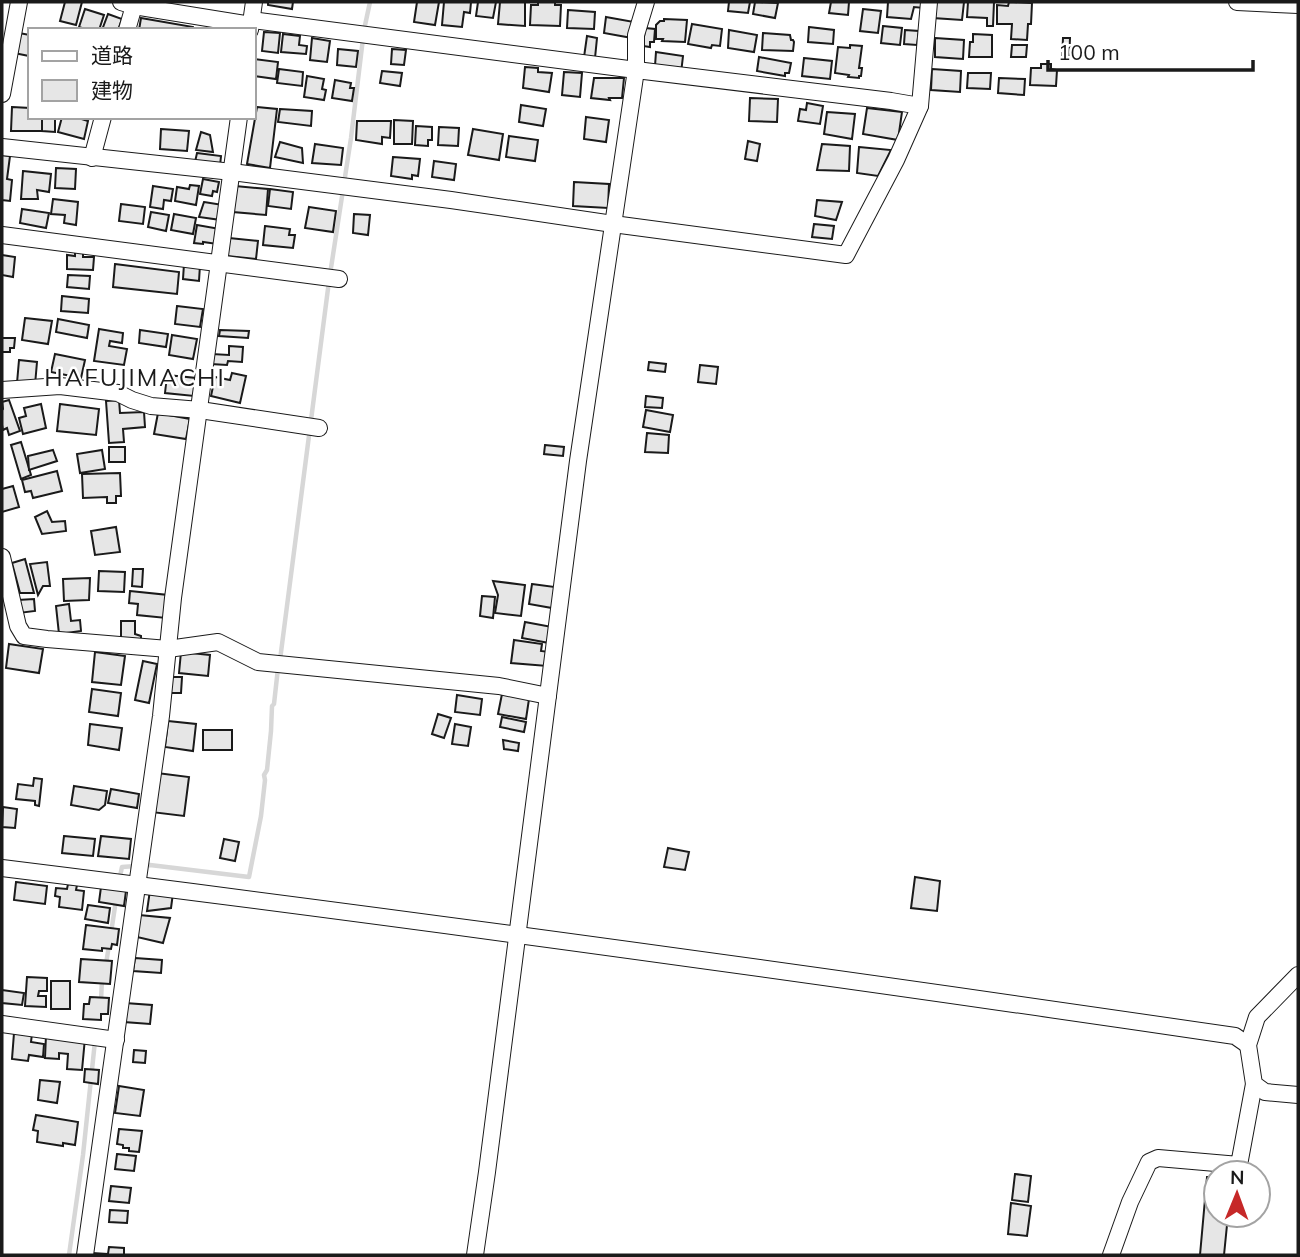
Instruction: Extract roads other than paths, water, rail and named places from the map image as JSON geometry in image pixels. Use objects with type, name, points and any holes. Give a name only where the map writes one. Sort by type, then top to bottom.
[{"type":"street","points":[[3,86],[19,2]]},
{"type":"street","points":[[251,25],[254,2]]},
{"type":"street","points":[[475,1255],[578,461],[636,70],[636,35],[646,2]]},
{"type":"street","points":[[2,147],[232,172],[451,200],[846,255],[896,160],[919,106],[929,2]]},
{"type":"street","points":[[1237,2],[1298,5]]},
{"type":"street","points":[[127,28],[130,3],[251,25],[919,106]]},
{"type":"street","points":[[92,158],[102,119]]},
{"type":"street","points":[[85,1255],[111,1039],[161,716],[175,585],[239,119]]},
{"type":"street","points":[[2,235],[339,279]]},
{"type":"street","points":[[2,390],[60,386],[118,393],[151,406],[200,410],[319,428]]},
{"type":"street","points":[[2,557],[18,626],[24,636],[168,649],[218,642],[258,662],[499,686],[548,696]]},
{"type":"street","points":[[2,868],[890,986],[1235,1036],[1248,1045]]},
{"type":"street","points":[[1111,1255],[1130,1202],[1149,1162],[1158,1158],[1239,1164],[1254,1084],[1248,1045],[1257,1017],[1298,975]]},
{"type":"street","points":[[2,1024],[111,1039]]},
{"type":"street","points":[[1254,1084],[1265,1092],[1298,1095]]},
{"type":"waterway","points":[[280,660],[329,281],[370,2]]},
{"type":"waterway","points":[[119,881],[122,867],[150,865],[249,877],[261,816],[278,668]]},
{"type":"waterway","points":[[111,933],[116,900]]},
{"type":"waterway","points":[[106,964],[109,945]]},
{"type":"waterway","points":[[101,1001],[102,979]]},
{"type":"waterway","points":[[69,1255],[95,1041]]},
{"type":"district","name":"HAFUJIMACHI","points":[[135,378]]}]
